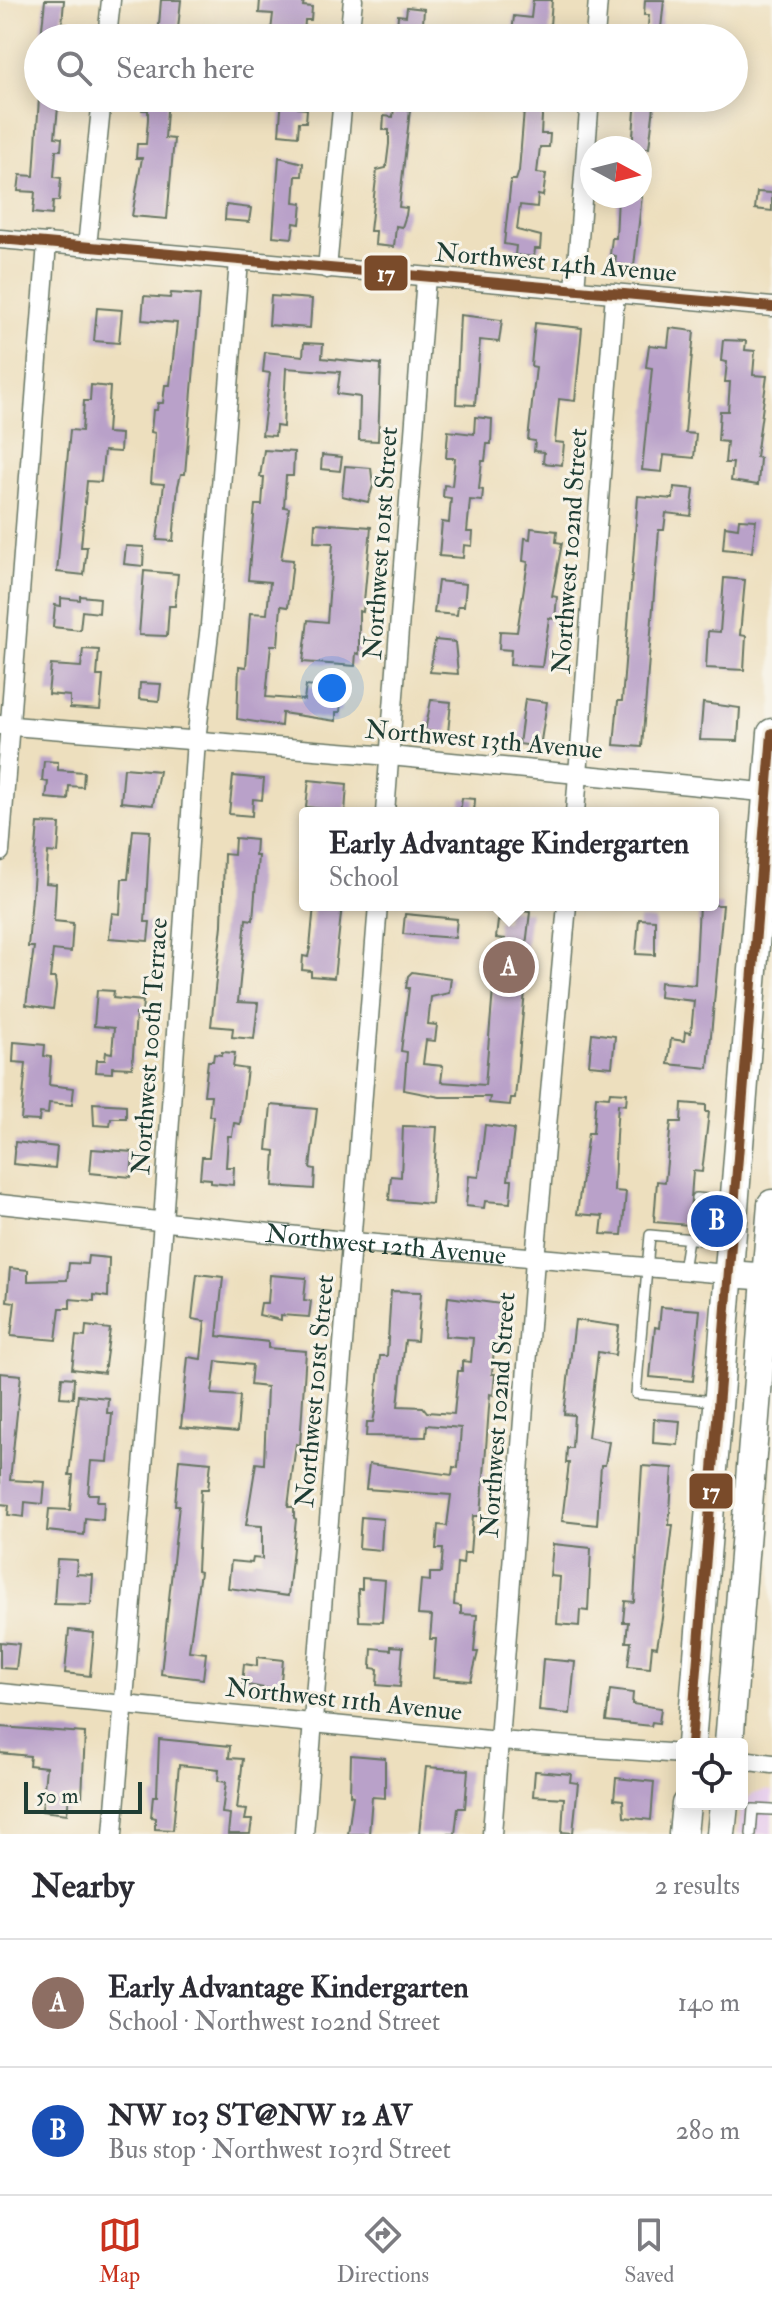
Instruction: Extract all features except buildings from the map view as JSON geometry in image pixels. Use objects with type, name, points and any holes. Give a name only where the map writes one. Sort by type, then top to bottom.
[{"type":"main road","points":[[691,1738],[733,1201],[770,793],[772,733]]},
{"type":"main road","points":[[730,1738],[769,1276],[772,1204]]},
{"type":"main road","points":[[683,1834],[685,1810]]},
{"type":"main road","points":[[721,1834],[723,1810]]},
{"type":"street","points":[[108,24],[111,0]]},
{"type":"street","points":[[350,24],[353,0]]},
{"type":"street","points":[[596,24],[598,0]]},
{"type":"street","points":[[87,247],[101,112]]},
{"type":"street","points":[[327,269],[342,112]]},
{"type":"street","points":[[575,290],[589,112]]},
{"type":"street","name":"Northwest 14th Avenue","points":[[0,239],[772,307]]},
{"type":"street","points":[[0,852],[5,726],[47,243]]},
{"type":"street","name":"Northwest 100th Terrace","points":[[113,1834],[163,1222],[196,740],[210,625],[239,261]]},
{"type":"street","name":"Northwest 101st Street","points":[[386,807],[426,277]]},
{"type":"street","name":"Northwest 102nd Street","points":[[576,807],[615,293]]},
{"type":"street","name":"Northwest 13th Avenue","points":[[5,726],[390,756],[770,793]]},
{"type":"street","name":"Northwest 101st Street","points":[[304,1834],[378,911]]},
{"type":"street","name":"Northwest 102nd Street","points":[[492,1834],[535,1259],[566,911]]},
{"type":"street","name":"Northwest 12th Avenue","points":[[0,1204],[353,1242],[769,1276]]},
{"type":"street","name":"Northwest 11th Avenue","points":[[0,1693],[499,1741],[676,1754]]},
{"type":"street","points":[[748,1761],[772,1764]]},
{"type":"lane","points":[[696,1198],[733,1201]]},
{"type":"lane","points":[[704,1240],[650,1235],[636,1394],[717,1402]]},
{"type":"lane","points":[[683,1270],[688,1239]]},
{"type":"lane","points":[[751,1834],[753,1809],[772,1810]]},
{"type":"shaded area","points":[[772,1791],[772,1834],[738,1834],[740,1810],[748,1810],[751,1795]]},
{"type":"transit line","name":"17","points":[[0,239],[772,307]]},
{"type":"transit line","name":"17","points":[[691,1738],[772,733]]},
{"type":"place","name":"Early Advantage Kindergarten","points":[[509,967]]},
{"type":"place","name":"NW 103 ST@NW 12 AV","points":[[717,1221]]}]
